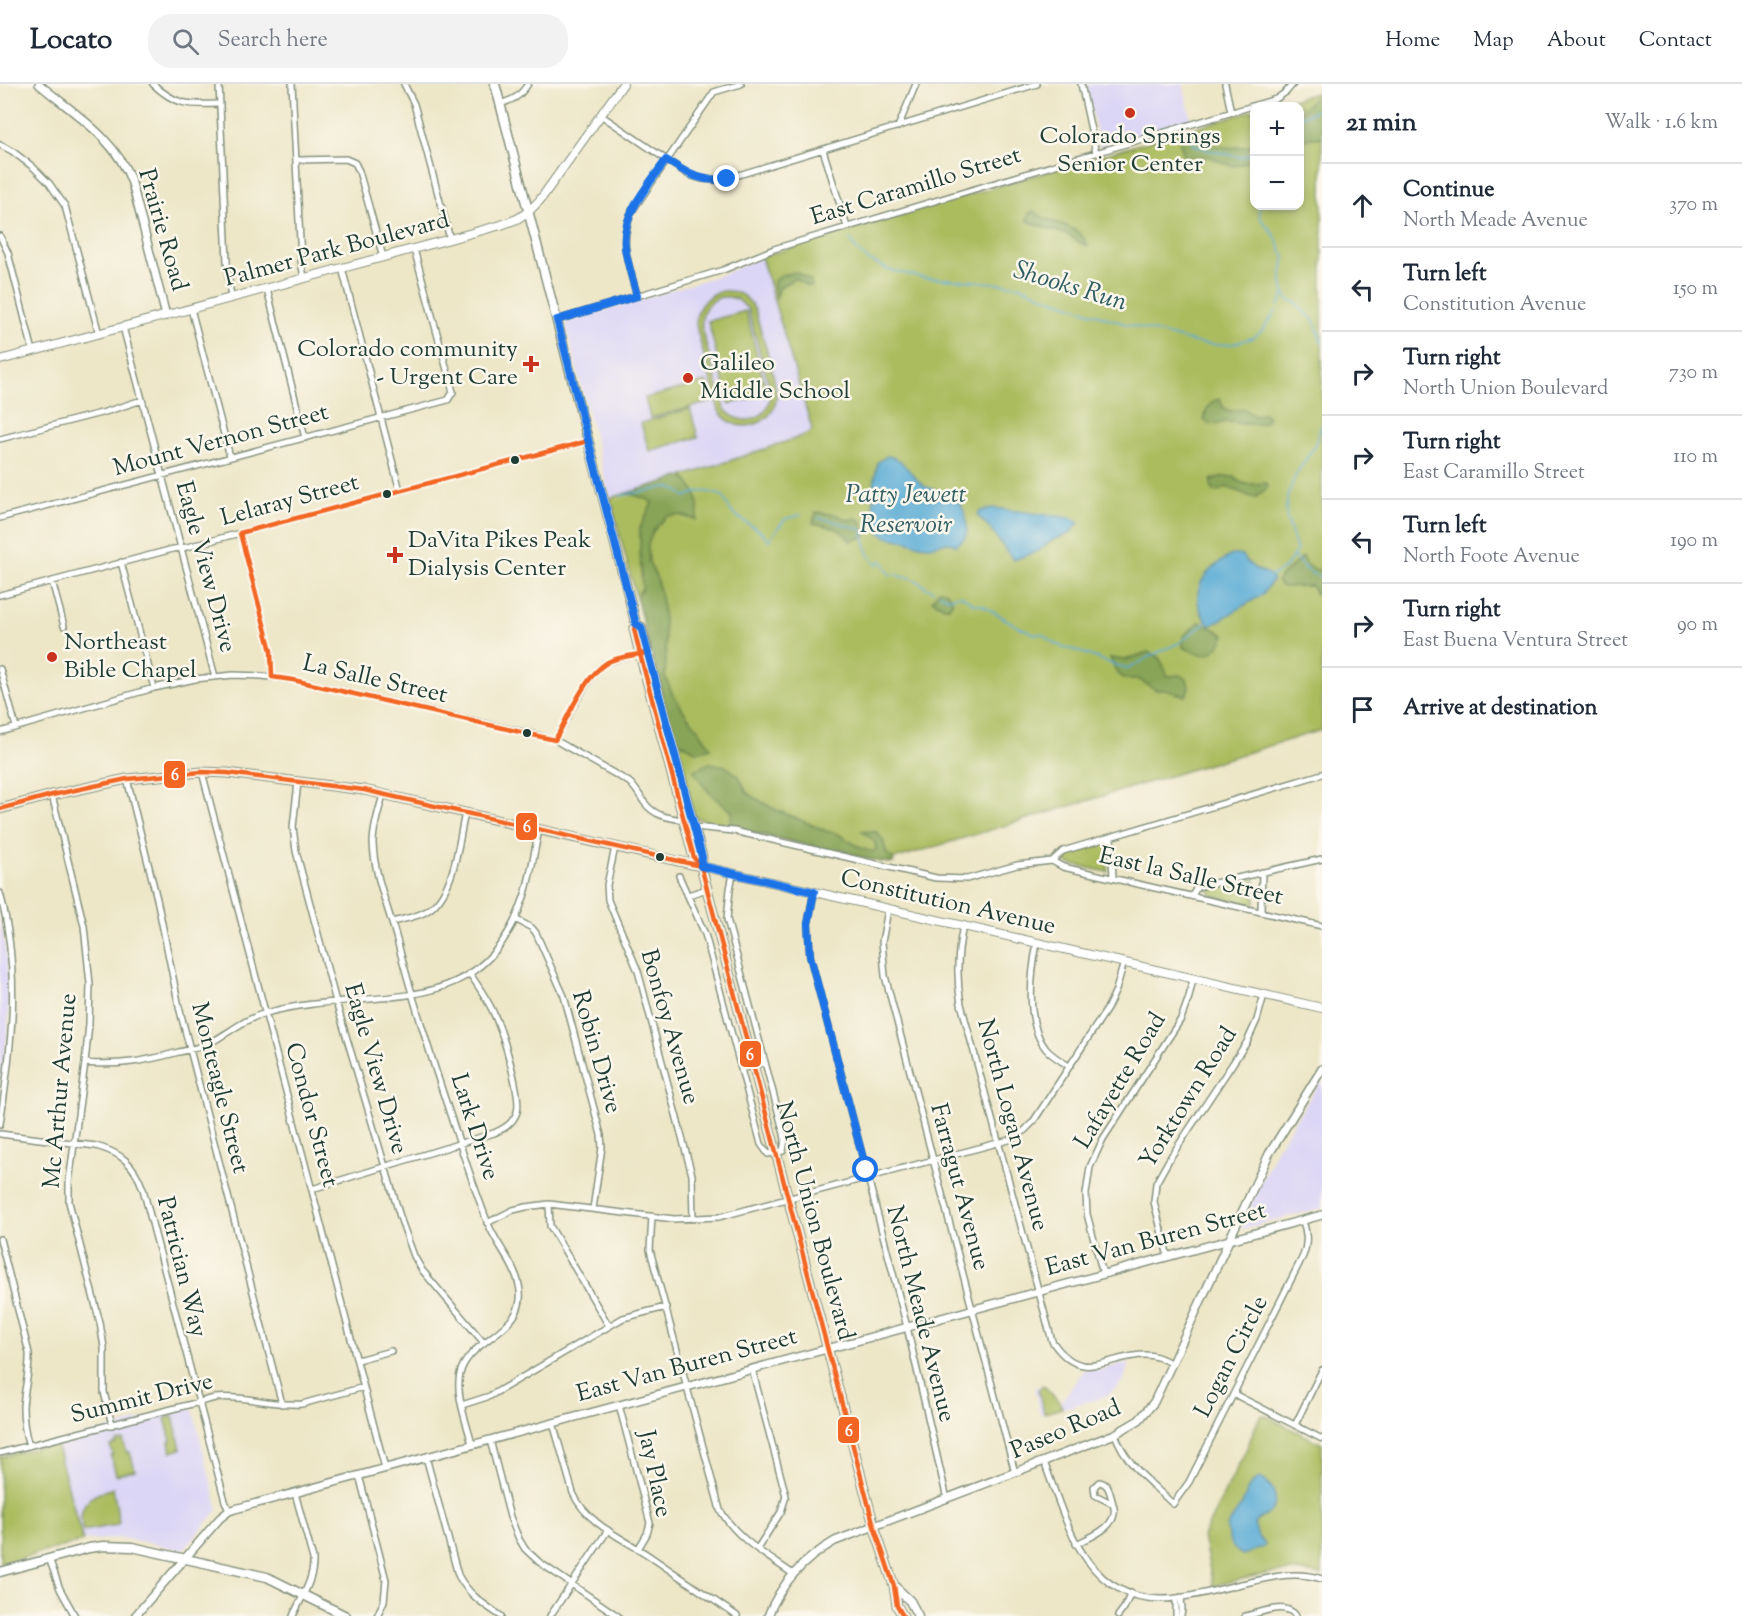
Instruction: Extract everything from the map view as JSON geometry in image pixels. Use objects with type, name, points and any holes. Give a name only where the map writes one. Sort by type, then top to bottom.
[{"type":"main road","name":"North Union Boulevard","points":[[495,84],[636,624],[634,629],[644,653],[694,827],[702,857],[701,866],[874,1526],[894,1586],[897,1606],[903,1616]]},
{"type":"main road","name":"Palmer Park Boulevard","points":[[0,360],[231,299],[517,219],[540,200],[624,84]]},
{"type":"main road","name":"North Union Boulevard","points":[[644,653],[694,858],[701,866]]},
{"type":"main road","name":"Constitution Avenue","points":[[0,809],[127,779],[202,772],[298,782],[383,795],[465,813],[1322,1008]]},
{"type":"main road","points":[[0,1572],[89,1548],[132,1547],[267,1577],[346,1616]]},
{"type":"main road","name":"North Union Boulevard","points":[[894,1586],[910,1601],[918,1616]]},
{"type":"street","name":"Prairie Road","points":[[39,84],[105,139],[125,167],[132,183],[166,316]]},
{"type":"street","points":[[153,84],[163,94],[182,103],[219,104]]},
{"type":"street","points":[[219,84],[227,262],[231,299]]},
{"type":"street","points":[[292,84],[301,260],[304,278]]},
{"type":"street","points":[[404,84],[414,104],[450,239]]},
{"type":"street","points":[[500,104],[520,96],[528,84]]},
{"type":"street","points":[[637,296],[625,248],[625,233],[632,211],[714,92],[741,84]]},
{"type":"street","points":[[898,127],[915,84]]},
{"type":"street","points":[[602,116],[695,177],[722,180],[1037,84]]},
{"type":"street","points":[[1081,84],[1096,153]]},
{"type":"street","points":[[1225,84],[1231,112]]},
{"type":"street","name":"East Caramillo Street","points":[[557,320],[723,270],[764,252],[1276,99],[1293,84]]},
{"type":"street","points":[[0,145],[38,172],[56,191],[65,206],[99,334]]},
{"type":"street","points":[[823,150],[847,227]]},
{"type":"street","points":[[296,160],[346,159],[355,163],[383,257]]},
{"type":"street","points":[[0,236],[8,253],[33,351]]},
{"type":"street","name":"Mount Vernon Street","points":[[0,518],[450,398],[453,392],[414,249]]},
{"type":"street","points":[[342,268],[400,491]]},
{"type":"street","points":[[267,289],[305,438]]},
{"type":"street","name":"Prairie Road","points":[[191,309],[230,458]]},
{"type":"street","name":"Eagle View Drive","points":[[123,327],[215,677]]},
{"type":"street","points":[[0,439],[142,400]]},
{"type":"street","name":"Lelaray Street","points":[[0,595],[588,441]]},
{"type":"street","points":[[240,533],[271,651],[272,677]]},
{"type":"street","points":[[121,562],[154,688]]},
{"type":"street","points":[[52,581],[64,626]]},
{"type":"street","points":[[555,740],[594,674],[608,663],[644,653]]},
{"type":"street","points":[[0,669],[16,727]]},
{"type":"street","name":"La Salle Street","points":[[0,732],[154,688],[233,675],[272,677],[555,740],[630,783],[653,812],[667,818],[684,820]]},
{"type":"street","name":"Condor Street","points":[[202,772],[385,1468]]},
{"type":"street","points":[[694,827],[734,831],[946,879],[967,879],[1017,865],[1052,861],[1063,851],[1322,774]]},
{"type":"street","name":"Monteagle Street","points":[[127,779],[157,899],[179,1007],[282,1404]]},
{"type":"street","name":"Eagle View Drive","points":[[298,782],[293,827],[294,840],[336,1002],[401,1220],[417,1264],[484,1343]]},
{"type":"street","name":"Mc Arthur Avenue","points":[[52,795],[86,938],[90,998],[85,1063],[69,1182],[69,1202],[100,1323],[104,1357],[104,1392],[112,1425]]},
{"type":"street","name":"Lark Drive","points":[[383,795],[374,828],[376,867],[411,994],[488,1223],[519,1285],[519,1305],[515,1316],[510,1323],[469,1356],[463,1365],[459,1383],[472,1444]]},
{"type":"street","points":[[392,922],[426,912],[443,895],[451,874],[465,813]]},
{"type":"street","points":[[85,1063],[120,1065],[190,1050],[209,1043],[247,1020],[292,1007],[411,994],[450,985],[470,974],[500,947],[515,920],[527,887],[539,830]]},
{"type":"street","points":[[1111,837],[1113,878]]},
{"type":"street","name":"Bonfoy Avenue","points":[[615,847],[607,885],[608,900],[638,971],[692,1175],[693,1219]]},
{"type":"street","points":[[1192,896],[1197,887],[1322,859]]},
{"type":"street","name":"East la Salle Street","points":[[1052,861],[1063,867],[1322,926]]},
{"type":"street","points":[[1261,912],[1262,872]]},
{"type":"street","points":[[679,876],[705,934],[762,1148],[768,1154],[776,1153],[783,1151],[785,1140],[727,919],[733,874]]},
{"type":"street","points":[[688,896],[707,889]]},
{"type":"street","name":"North Meade Avenue","points":[[814,892],[808,924],[810,956],[908,1327],[947,1499]]},
{"type":"street","points":[[0,893],[9,936],[14,984],[12,1028],[0,1124]]},
{"type":"street","name":"Farragut Avenue","points":[[888,910],[882,942],[885,976],[1015,1473]]},
{"type":"street","name":"Robin Drive","points":[[515,920],[532,928],[536,933],[564,996],[602,1141],[593,1209]]},
{"type":"street","name":"North Logan Avenue","points":[[963,926],[957,960],[959,993],[1052,1341],[1070,1359],[1084,1365],[1097,1366],[1134,1356],[1148,1355],[1172,1364]]},
{"type":"street","points":[[1037,943],[1031,980],[1035,1024],[1046,1049],[1069,1066]]},
{"type":"street","points":[[488,1223],[513,1210],[549,1204],[674,1219],[718,1217],[1015,1137],[1028,1128],[1112,999],[1124,962]]},
{"type":"street","points":[[312,1189],[494,1133],[505,1128],[516,1115],[518,1107],[516,1091],[498,1025],[489,1004],[470,974]]},
{"type":"street","name":"Lafayette Road","points":[[1102,1274],[1087,1214],[1086,1194],[1090,1167],[1103,1138],[1180,1019],[1194,979]]},
{"type":"street","name":"Yorktown Road","points":[[1168,1257],[1154,1202],[1156,1183],[1247,1042],[1257,1020],[1264,995]]},
{"type":"street","points":[[741,1069],[765,1062]]},
{"type":"street","name":"Paseo Road","points":[[768,1616],[793,1574],[813,1555],[835,1541],[1114,1434],[1133,1425],[1145,1414],[1154,1402],[1272,1148],[1322,1069]]},
{"type":"street","name":"Patrician Way","points":[[0,1134],[111,1150],[129,1163],[139,1178],[197,1402],[229,1511]]},
{"type":"street","points":[[549,1204],[550,1226],[609,1326]]},
{"type":"street","name":"East Van Buren Street","points":[[135,1616],[184,1558],[229,1511],[1322,1215]]},
{"type":"street","points":[[652,1216],[650,1250],[720,1510],[738,1535],[793,1574]]},
{"type":"street","name":"Logan Circle","points":[[1114,1434],[1129,1462],[1173,1504],[1189,1482],[1303,1256],[1307,1237],[1303,1221]]},
{"type":"street","points":[[0,1239],[28,1346],[30,1369],[23,1409],[24,1429],[29,1446]]},
{"type":"street","points":[[462,1405],[490,1396],[623,1318],[666,1307]]},
{"type":"street","points":[[357,1360],[391,1351]]},
{"type":"street","points":[[752,1369],[786,1496],[782,1512],[757,1549]]},
{"type":"street","points":[[1295,1425],[1322,1370]]},
{"type":"street","name":"Summit Drive","points":[[0,1453],[216,1398],[229,1397],[282,1404],[302,1404],[364,1387]]},
{"type":"street","points":[[1234,1394],[1322,1439]]},
{"type":"street","name":"Jay Place","points":[[619,1405],[650,1523],[638,1548]]},
{"type":"street","points":[[553,1423],[570,1485],[583,1510],[608,1530],[737,1616]]},
{"type":"street","points":[[490,1440],[510,1517],[525,1549],[539,1562],[618,1616]]},
{"type":"street","points":[[426,1457],[458,1575],[476,1600],[501,1616]]},
{"type":"street","points":[[1044,1462],[1081,1554],[1095,1570],[1115,1586],[1131,1593],[1149,1598],[1178,1598],[1279,1575],[1306,1575],[1322,1579]]},
{"type":"street","points":[[359,1475],[386,1580],[384,1601],[377,1616]]},
{"type":"street","points":[[293,1616],[312,1576],[313,1559],[295,1493]]},
{"type":"street","points":[[1076,1544],[1106,1528],[1114,1513],[1113,1504]]},
{"type":"street","points":[[550,1616],[608,1530]]},
{"type":"street","points":[[50,1558],[60,1589],[75,1616]]},
{"type":"street","points":[[1118,1616],[1131,1593]]},
{"type":"street","points":[[1178,1598],[1182,1609],[1179,1616]]},
{"type":"street","points":[[1245,1616],[1267,1614],[1286,1608],[1296,1616]]},
{"type":"shaded area","points":[[1086,84],[1183,84],[1191,119],[1100,147]]},
{"type":"shaded area","name":"Galileo Middle School","points":[[761,257],[812,429],[809,433],[794,439],[610,498],[566,327],[567,322],[724,274]]},
{"type":"shaded area","points":[[0,914],[7,959],[9,1001],[0,1090]]},
{"type":"shaded area","points":[[1322,1080],[1322,1208],[1242,1229],[1240,1227],[1277,1148]]},
{"type":"shaded area","points":[[1128,1362],[1124,1379],[1107,1395],[1040,1414],[1034,1388],[1043,1385],[1060,1403],[1085,1369],[1100,1370]]},
{"type":"shaded area","points":[[189,1407],[193,1410],[218,1510],[183,1550],[119,1538],[83,1541],[56,1443]]},
{"type":"green space","points":[[1322,89],[1322,137],[1304,140],[1304,108]]},
{"type":"green space","points":[[1322,91],[1322,730],[894,859],[893,863],[764,836],[696,818],[610,498],[794,439],[809,433],[812,429],[761,257],[1250,111],[1250,210],[1304,210],[1304,102],[1286,102]]},
{"type":"green space","points":[[1195,128],[1203,140],[1208,143],[1221,147],[1250,146],[1250,161],[1235,166],[1211,157],[1184,156],[1177,133]]},
{"type":"green space","points":[[1034,211],[1081,234],[1088,246],[1070,236],[1027,220],[1029,213]]},
{"type":"green space","points":[[796,272],[811,281],[812,286],[807,286],[795,278],[780,287],[776,298],[774,281],[782,275]]},
{"type":"green space","points":[[722,291],[738,293],[747,299],[756,313],[772,370],[776,400],[771,413],[756,424],[737,425],[719,411],[696,323],[701,305],[715,293]],"holes":[[[721,297],[737,299],[748,309],[770,389],[767,408],[762,414],[747,420],[731,415],[724,408],[702,329],[702,318],[708,305]]]},
{"type":"green space","points":[[746,311],[767,394],[729,404],[708,321]]},
{"type":"green space","points":[[706,382],[711,402],[650,418],[645,398]]},
{"type":"green space","points":[[1220,399],[1223,407],[1230,411],[1245,409],[1254,416],[1264,413],[1268,417],[1265,422],[1259,424],[1227,422],[1210,425],[1204,420],[1206,413],[1211,404]]},
{"type":"green space","points":[[690,409],[698,437],[649,451],[641,423]]},
{"type":"green space","points":[[683,476],[697,496],[697,520],[679,515],[667,516],[653,531],[648,545],[649,562],[657,579],[663,607],[665,676],[673,695],[711,748],[697,752],[674,739],[636,596],[642,589],[640,528],[652,503],[647,499],[627,493]]},
{"type":"green space","points":[[1220,477],[1234,477],[1245,484],[1266,483],[1268,487],[1255,498],[1225,487],[1214,491],[1211,480]]},
{"type":"green space","points":[[816,512],[837,515],[848,520],[856,518],[861,520],[866,536],[850,541],[838,530],[813,523]]},
{"type":"green space","points":[[1303,557],[1307,566],[1317,570],[1322,569],[1322,595],[1316,595],[1312,586],[1282,587],[1277,581]]},
{"type":"green space","points":[[939,590],[947,592],[953,601],[949,607],[944,607],[932,600]]},
{"type":"green space","points":[[1200,622],[1225,636],[1216,649],[1208,654],[1197,653],[1183,647],[1183,636]]},
{"type":"green space","points":[[1148,652],[1159,657],[1168,676],[1180,675],[1187,679],[1189,688],[1186,696],[1166,690],[1156,690],[1138,679],[1125,679],[1117,673],[1110,658],[1125,660]]},
{"type":"green space","points":[[710,763],[725,766],[739,776],[747,793],[772,808],[838,834],[861,848],[872,852],[876,849],[875,842],[862,831],[877,832],[883,840],[887,854],[894,859],[893,863],[730,827],[732,811],[710,794],[694,770]]},
{"type":"green space","points":[[1105,843],[1108,845],[1108,872],[1068,864],[1065,861],[1067,855]]},
{"type":"green space","points":[[1253,878],[1255,903],[1253,905],[1213,896],[1210,893],[1212,887]]},
{"type":"green space","points":[[1043,1385],[1062,1408],[1044,1413],[1038,1390]]},
{"type":"green space","points":[[1264,1415],[1322,1444],[1322,1576],[1295,1571],[1268,1573],[1213,1586],[1203,1536],[1246,1450],[1260,1416]]},
{"type":"green space","points":[[173,1416],[181,1449],[171,1452],[169,1442],[171,1441],[165,1418]]},
{"type":"green space","points":[[123,1440],[127,1453],[130,1452],[135,1470],[116,1475],[110,1446]]},
{"type":"green space","points":[[56,1443],[83,1541],[0,1564],[0,1457]]},
{"type":"green space","points":[[113,1488],[119,1522],[116,1525],[83,1531],[81,1514],[86,1502],[97,1494]]},
{"type":"water","name":"Patty Jewett Reservoir","points":[[887,456],[902,463],[923,485],[957,500],[963,508],[967,529],[961,541],[956,545],[945,543],[926,546],[883,535],[875,521],[874,489],[878,462]]},
{"type":"water","points":[[993,508],[1072,518],[1079,523],[1069,534],[1053,540],[1038,551],[1013,560],[990,528],[977,515],[981,511]]},
{"type":"water","points":[[1232,555],[1242,555],[1253,567],[1267,573],[1273,580],[1262,595],[1210,626],[1202,615],[1199,604],[1200,585],[1212,569]]},
{"type":"water","points":[[1260,1478],[1272,1488],[1275,1504],[1269,1513],[1254,1524],[1258,1537],[1265,1544],[1264,1547],[1243,1555],[1231,1544],[1227,1527],[1252,1483]]},
{"type":"waterway","name":"Shooks Run","points":[[1304,115],[1322,108]]},
{"type":"waterway","name":"Shooks Run","points":[[1189,135],[1195,145],[1208,150],[1241,157],[1250,154]]},
{"type":"waterway","name":"Shooks Run","points":[[1259,210],[1261,219],[1274,235],[1285,257],[1282,279],[1287,299],[1297,303],[1313,320],[1322,343]]},
{"type":"waterway","name":"Shooks Run","points":[[850,239],[857,251],[868,260],[889,270],[925,278],[1020,286],[1122,323],[1198,343],[1232,344],[1252,338],[1261,332],[1276,311]]},
{"type":"waterway","name":"Shooks Run","points":[[1278,307],[1284,295]]},
{"type":"waterway","name":"Shooks Run","points":[[1270,577],[1286,567],[1297,550],[1287,519],[1288,494],[1296,474],[1314,447],[1322,424]]},
{"type":"waterway","name":"Shooks Run","points":[[620,496],[667,487],[677,490],[686,497],[700,492],[717,494],[723,496],[732,513],[769,540],[785,519],[801,515]]},
{"type":"waterway","name":"Shooks Run","points":[[818,518],[863,530],[869,553],[877,565],[880,561],[883,562],[890,575],[897,574],[900,577],[915,579],[934,591]]},
{"type":"waterway","name":"Shooks Run","points":[[1294,557],[1303,567],[1322,577]]},
{"type":"waterway","name":"Shooks Run","points":[[939,593],[948,598],[961,595],[1017,626],[1035,634],[1043,634],[1055,644],[1127,668],[1179,643],[1206,622]]},
{"type":"transit line","name":"6","points":[[588,441],[636,624],[634,629],[640,654],[612,660],[592,676],[555,740],[272,677],[271,651],[240,533],[588,441]]},
{"type":"transit line","name":"6","points":[[640,654],[648,653],[702,857],[701,866]]},
{"type":"transit line","name":"6","points":[[640,654],[694,858],[701,866]]},
{"type":"transit line","name":"6","points":[[0,809],[127,779],[202,772],[227,773],[364,790],[701,866]]},
{"type":"transit line","name":"6","points":[[701,866],[874,1526],[894,1586],[897,1606],[903,1616]]},
{"type":"place","name":"Colorado Springs Senior Center","points":[[1130,113]]},
{"type":"place","name":"Colorado community - Urgent Care","points":[[531,364]]},
{"type":"place","name":"Galileo Middle School","points":[[688,378]]},
{"type":"place","name":"DaVita Pikes Peak Dialysis Center","points":[[395,555]]},
{"type":"place","name":"Northeast Bible Chapel","points":[[52,657]]},
{"type":"route","points":[[727,179],[710,180],[695,177],[666,160],[632,211],[625,233],[625,248],[637,296],[557,320],[636,624],[641,627],[702,857],[701,866],[814,892],[808,924],[810,956],[866,1170]]}]
